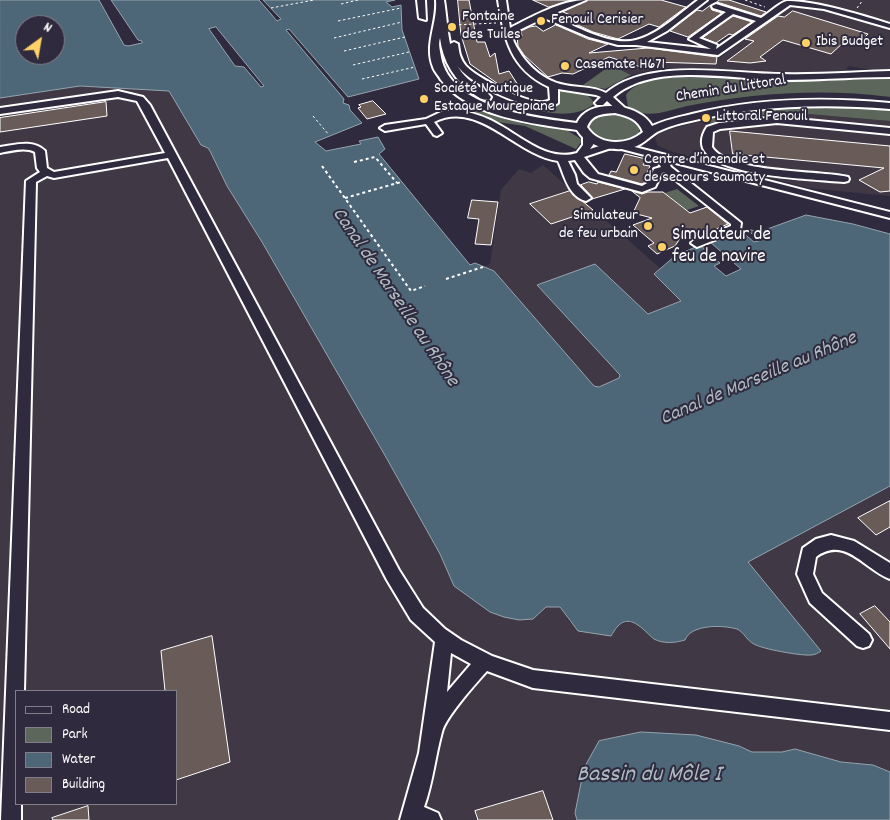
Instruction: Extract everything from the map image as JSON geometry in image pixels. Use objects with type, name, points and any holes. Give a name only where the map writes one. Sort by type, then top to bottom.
[{"type":"main road","points":[[440,0],[451,66],[462,80],[484,96],[508,107],[531,113],[568,118],[585,127],[598,142],[615,145],[640,142],[648,135],[648,127],[644,121],[605,102],[585,127]]},
{"type":"main road","points":[[442,13],[437,25],[434,41],[435,59],[441,74],[459,92],[479,104],[512,116],[547,124],[585,127]]},
{"type":"main road","name":"Chemin du Littoral","points":[[637,116],[656,119],[748,101],[794,97],[833,97],[890,101]]},
{"type":"main road","name":"Chemin du Littoral","points":[[648,135],[662,126],[679,120],[757,106],[818,102],[890,106]]},
{"type":"street","points":[[421,0],[422,18]]},
{"type":"street","points":[[502,0],[510,46],[517,58],[553,86],[573,88],[591,94],[624,112]]},
{"type":"street","points":[[507,33],[544,15],[582,0]]},
{"type":"street","points":[[638,43],[668,27],[672,22],[703,0]]},
{"type":"street","points":[[544,15],[621,44],[638,43],[710,52],[722,50],[788,3],[804,2],[890,26]]},
{"type":"street","points":[[716,6],[763,21]]},
{"type":"street","points":[[722,50],[693,39],[732,11]]},
{"type":"street","points":[[454,44],[459,62],[471,74],[492,88],[544,106],[556,101],[553,86]]},
{"type":"street","points":[[605,102],[621,85],[643,78],[673,74],[783,77],[890,74]]},
{"type":"street","points":[[0,111],[107,95],[129,96],[140,99],[145,105],[393,574],[417,613],[428,625],[444,637],[507,672],[533,679],[890,721]]},
{"type":"street","points":[[385,128],[428,121],[433,117],[449,112],[471,115],[484,120],[545,154],[562,159],[615,145],[684,161],[811,197],[890,215]]},
{"type":"street","points":[[428,121],[437,133]]},
{"type":"street","points":[[844,179],[745,168],[716,158],[709,152],[706,145],[706,137],[710,129],[719,126],[770,121],[890,131]]},
{"type":"street","points":[[580,155],[588,145],[585,127]]},
{"type":"street","points":[[648,135],[653,146],[661,152],[684,161]]},
{"type":"street","points":[[0,150],[33,147],[40,151],[42,168],[46,173],[54,175],[171,156]]},
{"type":"street","points":[[580,155],[588,171],[594,176],[642,189],[648,188],[653,184],[658,171],[667,169]]},
{"type":"street","points":[[562,159],[570,174],[572,185],[586,198]]},
{"type":"street","points":[[16,690],[31,181],[46,173]]},
{"type":"street","points":[[863,640],[816,598],[805,574],[809,553],[822,544],[840,543],[865,554],[890,572]]},
{"type":"street","points":[[418,817],[419,796],[434,727],[444,637]]},
{"type":"street","points":[[434,727],[449,702],[472,673],[485,661]]},
{"type":"street","points":[[12,820],[15,719]]},
{"type":"lane","points":[[659,155],[667,169],[736,223],[736,228],[696,243]]},
{"type":"path","points":[[270,8],[314,0]]},
{"type":"path","points":[[341,4],[358,0]]},
{"type":"path","points":[[745,0],[778,11]]},
{"type":"path","points":[[857,8],[862,0]]},
{"type":"path","points":[[338,21],[401,8]]},
{"type":"path","points":[[334,38],[402,22]]},
{"type":"path","points":[[445,25],[506,23]]},
{"type":"path","points":[[344,51],[405,37]]},
{"type":"path","points":[[353,65],[409,52]]},
{"type":"path","points":[[362,80],[415,67]]},
{"type":"path","points":[[313,116],[329,136]]},
{"type":"path","points":[[354,162],[375,157],[396,183]]},
{"type":"path","points":[[322,166],[411,291],[425,286]]},
{"type":"path","points":[[344,198],[401,182]]},
{"type":"path","points":[[446,279],[483,267]]},
{"type":"shaded area","points":[[806,0],[890,0],[890,24]]},
{"type":"shaded area","points":[[792,5],[805,6],[890,30],[890,70],[872,70],[849,66],[846,69],[850,71],[768,73],[705,68],[661,68],[631,75],[611,65],[635,48],[718,56],[711,64]]},
{"type":"shaded area","points":[[80,86],[169,91],[201,145],[210,151],[227,186],[262,242],[387,459],[440,554],[454,586],[476,602],[533,619],[546,607],[560,607],[570,623],[615,631],[618,625],[627,622],[645,628],[649,634],[667,642],[678,643],[685,640],[692,631],[702,628],[729,627],[740,630],[750,641],[821,651],[748,562],[890,486],[890,772],[873,765],[841,762],[795,749],[782,752],[752,752],[739,746],[575,813],[577,820],[0,820],[0,98]]},
{"type":"shaded area","points":[[785,112],[890,121],[890,196],[807,188],[673,152],[658,146],[655,139],[658,133],[708,119],[711,123]]},
{"type":"shaded area","points":[[543,165],[661,269],[654,274],[681,300],[648,315],[538,285],[620,375],[619,378],[599,387],[594,386],[494,271],[483,267],[490,264],[501,190],[519,169],[531,173]]},
{"type":"green space","points":[[611,65],[631,75],[605,89],[583,85]]},
{"type":"green space","points":[[667,78],[770,81],[890,79],[890,97],[814,92],[737,98],[650,114],[635,111],[628,107],[626,95],[634,87]]},
{"type":"green space","points":[[559,90],[589,96],[594,104],[580,111],[565,114],[548,113],[533,109],[536,106],[549,108],[558,105]]},
{"type":"green space","points":[[472,106],[524,124],[565,129],[581,139],[581,142],[576,149],[525,126],[497,122],[470,110]]},
{"type":"green space","points":[[787,106],[839,106],[890,110],[890,121],[785,112],[711,123],[708,119]]},
{"type":"green space","points":[[607,114],[621,115],[633,120],[640,126],[639,134],[633,138],[620,141],[605,140],[599,137],[589,128],[589,123],[595,117]]},
{"type":"green space","points":[[677,189],[699,206],[687,210],[665,193]]},
{"type":"water","name":"Canal de Marseille au Rhône","points":[[0,0],[99,0],[124,45],[128,46],[142,43],[142,41],[138,40],[111,0],[259,0],[277,21],[281,19],[263,0],[395,0],[386,2],[392,7],[401,5],[402,30],[419,79],[348,97],[289,29],[286,30],[344,99],[343,103],[349,105],[350,110],[362,123],[315,142],[326,151],[361,144],[359,141],[378,137],[385,149],[379,154],[470,265],[475,263],[494,271],[594,386],[599,387],[619,378],[620,375],[537,285],[595,264],[648,314],[681,301],[654,274],[675,256],[700,245],[720,263],[714,266],[726,276],[741,269],[710,242],[741,231],[754,242],[759,241],[747,229],[759,232],[806,215],[853,224],[890,234],[890,486],[748,562],[821,651],[814,655],[806,655],[765,648],[752,643],[737,629],[724,627],[700,628],[688,635],[685,640],[678,642],[661,642],[654,639],[638,625],[628,621],[618,626],[611,636],[578,631],[560,607],[546,607],[533,619],[519,620],[490,612],[454,586],[440,554],[387,459],[262,242],[227,186],[210,151],[201,145],[169,91],[80,86],[0,98]],"holes":[[[216,27],[264,86],[261,87],[244,67],[235,66],[209,29]]]},
{"type":"water","name":"Bassin du Môle I","points":[[641,732],[696,735],[739,746],[752,752],[782,752],[795,749],[841,762],[873,765],[890,772],[890,820],[577,820],[575,813],[584,768],[599,741]]},
{"type":"building","points":[[458,0],[469,0],[477,42],[485,42],[490,57],[495,53],[499,74],[509,71],[518,85],[508,88],[501,86],[470,64],[461,35]]},
{"type":"building","points":[[533,0],[571,0],[549,7]]},
{"type":"building","points":[[588,0],[661,0],[686,7],[659,27],[649,24],[618,39],[593,32],[567,20],[575,17],[563,12]]},
{"type":"building","points":[[729,0],[766,12],[761,16],[717,2]]},
{"type":"building","points":[[710,6],[712,10],[722,13],[688,37],[670,31],[697,10],[702,11]]},
{"type":"building","points":[[793,11],[868,34],[857,45],[845,41],[831,54],[783,40],[760,57],[766,61],[750,63],[727,61],[754,41],[745,39],[778,16],[784,17]]},
{"type":"building","points":[[733,16],[752,22],[733,35],[729,34],[716,43],[703,38]]},
{"type":"building","points":[[556,25],[588,39],[608,44],[589,53],[648,48],[717,57],[716,64],[653,62],[641,67],[609,57],[573,74],[562,73],[548,77],[524,55],[518,46],[517,35],[522,36],[521,31],[529,27],[536,26],[543,31]]},
{"type":"building","points":[[373,101],[386,114],[367,119],[358,108],[361,107],[359,105]]},
{"type":"building","points":[[106,102],[107,116],[0,132],[0,118]]},
{"type":"building","points":[[730,131],[890,146],[890,191],[880,192],[859,180],[884,168],[733,154]]},
{"type":"building","points":[[625,154],[646,159],[643,165],[650,166],[645,177],[647,181],[642,184],[609,175],[611,171],[616,172]]},
{"type":"building","points":[[589,182],[597,184],[598,182],[625,189],[592,199],[581,185]]},
{"type":"building","points":[[570,191],[593,210],[551,224],[530,204]]},
{"type":"building","points":[[632,191],[642,194],[663,192],[690,213],[707,207],[728,224],[691,240],[683,234],[675,246],[657,254],[648,246],[654,243],[633,225],[652,218],[633,213],[640,198]]},
{"type":"building","points":[[472,200],[498,202],[491,245],[475,244],[479,219],[468,218]]},
{"type":"building","points":[[890,501],[890,527],[876,535],[858,518]]},
{"type":"building","points":[[875,606],[890,622],[890,649],[860,614]]},
{"type":"building","points":[[212,636],[230,762],[178,779],[178,690],[165,690],[161,651]]},
{"type":"building","points":[[543,791],[553,820],[478,820],[475,811]]},
{"type":"building","points":[[88,806],[89,820],[53,820],[52,818]]},
{"type":"place","name":"Fenouil Cerisier","points":[[541,21]]},
{"type":"place","name":"Fontaine des Tuiles","points":[[452,27]]},
{"type":"place","name":"Ibis Budget","points":[[806,43]]},
{"type":"place","name":"Casemate H671","points":[[565,66]]},
{"type":"place","name":"Société Nautique Estaque Mourepiane","points":[[424,99]]},
{"type":"place","name":"Littoral Fenouil","points":[[706,118]]},
{"type":"place","name":"Centre d’incendie et de secours Saumaty","points":[[634,170]]},
{"type":"place","name":"Simulateur de feu urbain","points":[[648,226]]},
{"type":"place","name":"Simulateur de feu de navire","points":[[662,247]]}]
